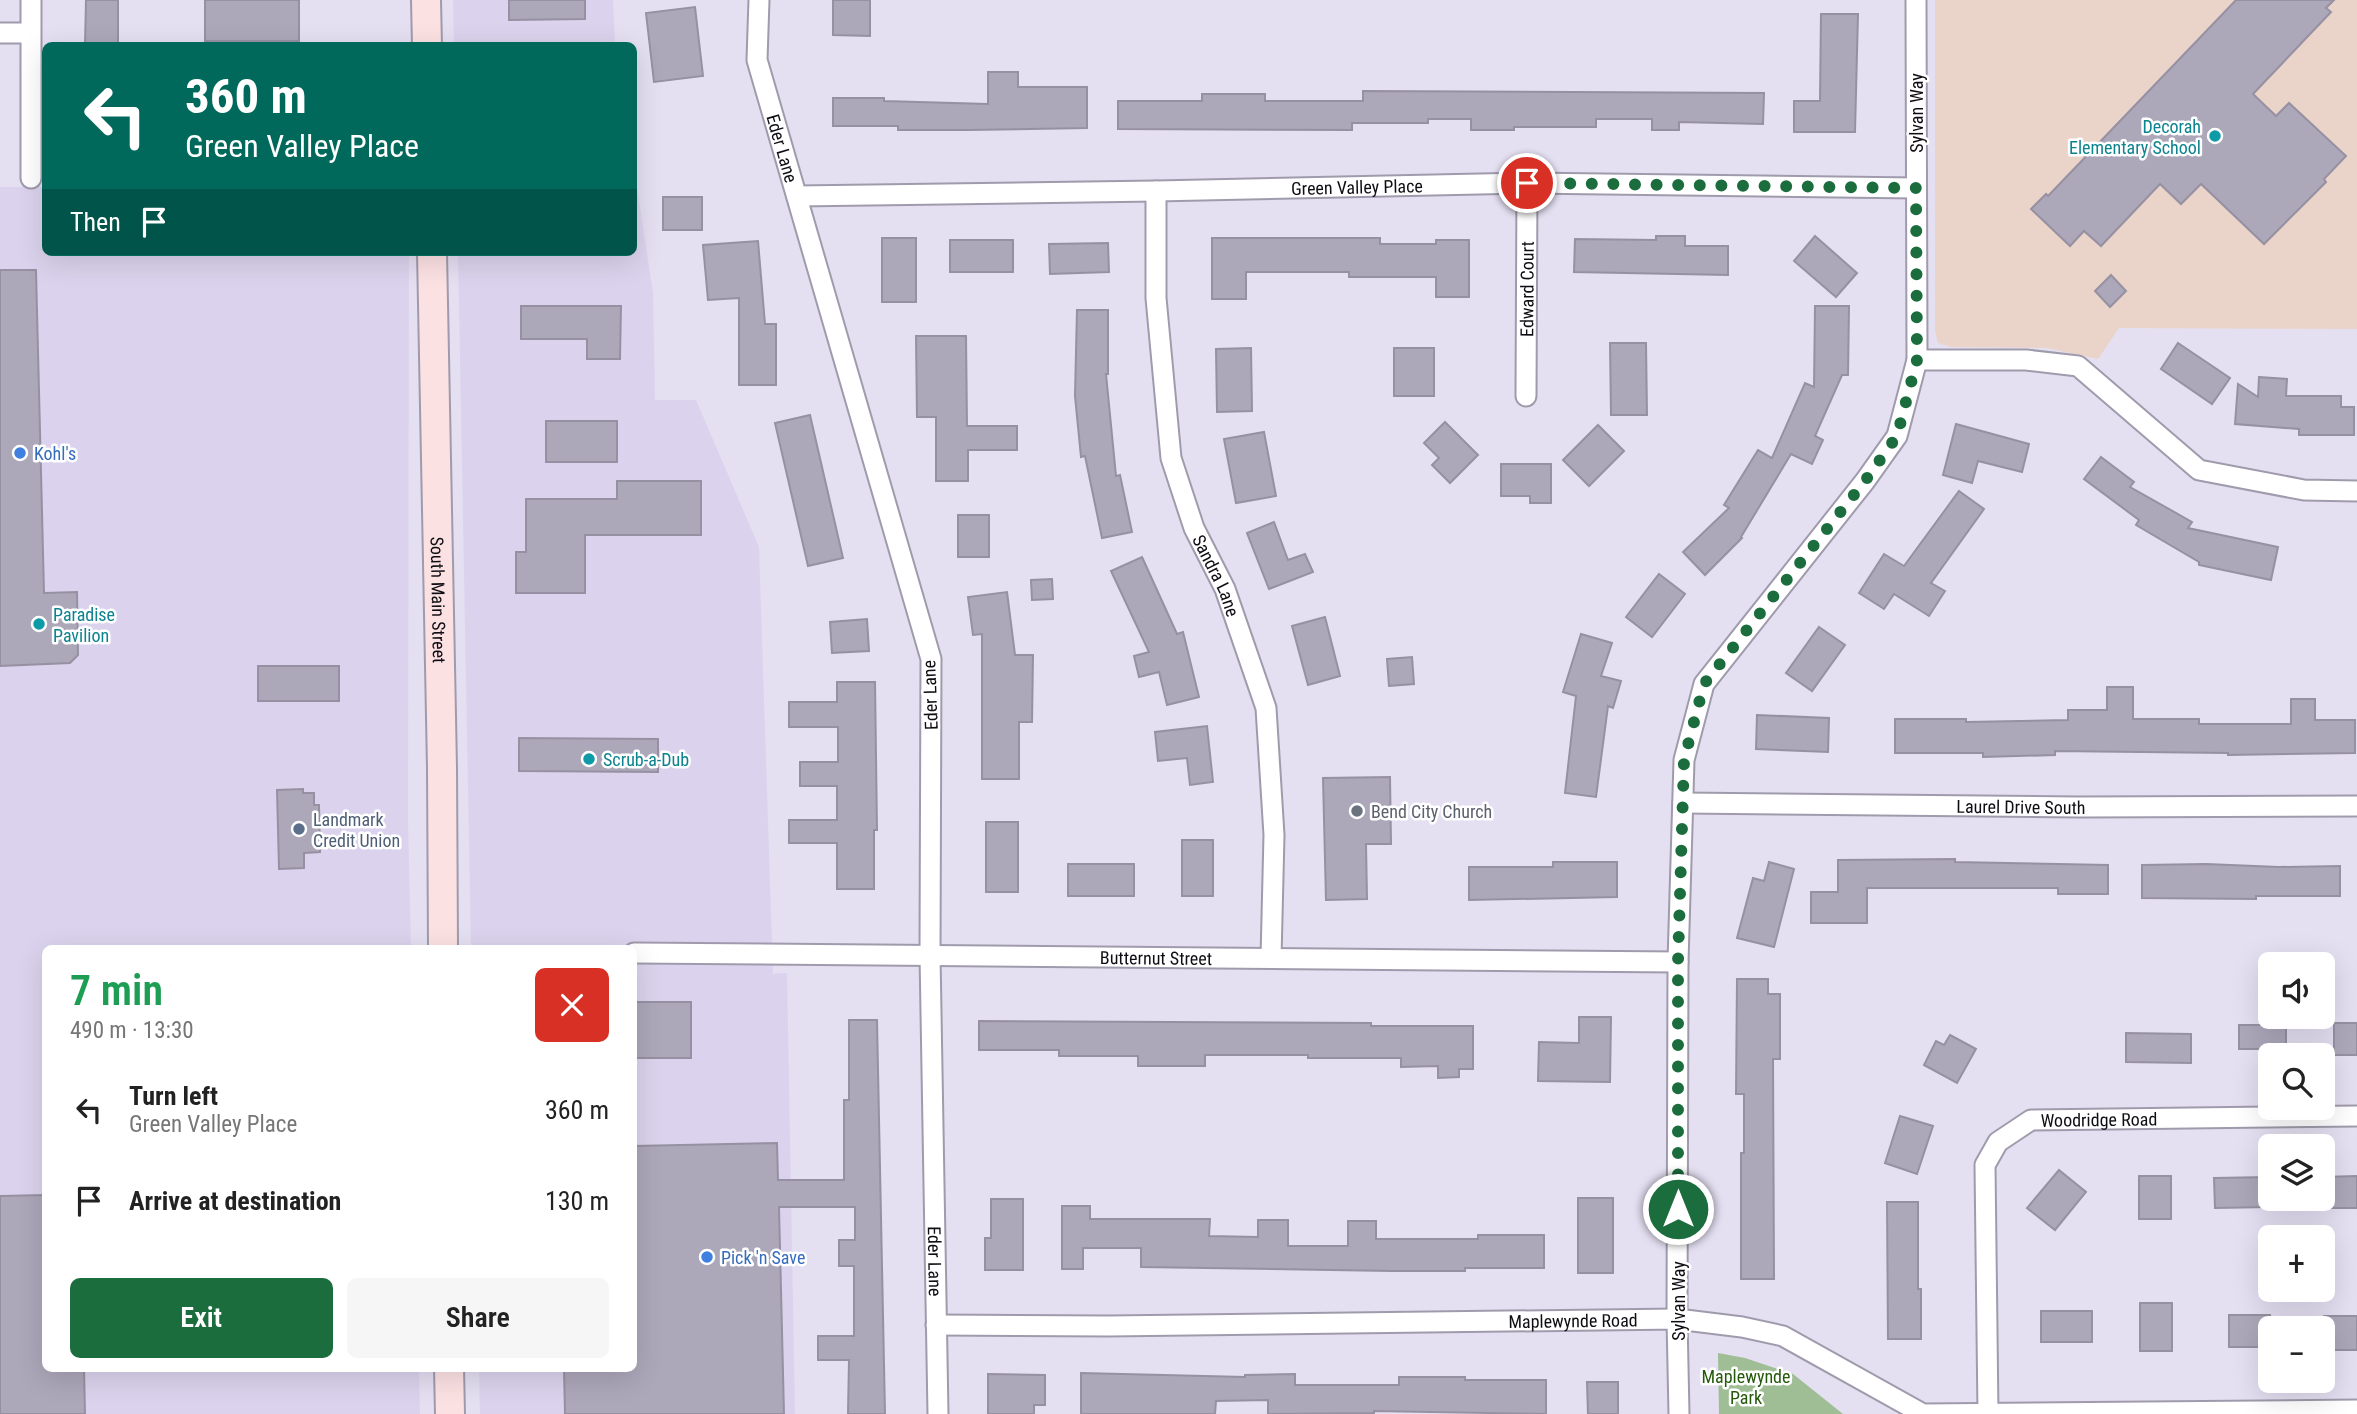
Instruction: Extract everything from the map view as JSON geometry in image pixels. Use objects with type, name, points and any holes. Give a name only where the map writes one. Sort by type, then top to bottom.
[{"type":"main road","points":[[426,0],[427,42]]},
{"type":"main road","name":"South Main Street","points":[[432,256],[443,945]]},
{"type":"main road","points":[[449,1372],[450,1414]]},
{"type":"street","points":[[30,178],[31,0]]},
{"type":"street","name":"Eder Lane","points":[[759,0],[757,60],[931,659],[930,955],[938,1414]]},
{"type":"street","name":"Sylvan Way","points":[[1679,1414],[1678,962],[1684,760],[1704,684],[1865,481],[1897,436],[1917,360],[1916,0]]},
{"type":"street","points":[[0,33],[30,33]]},
{"type":"street","name":"Green Valley Place","points":[[797,195],[1527,183],[1916,188]]},
{"type":"street","name":"Edward Court","points":[[1525,396],[1527,183]]},
{"type":"street","name":"Sandra Lane","points":[[1156,191],[1156,298],[1171,458],[1194,528],[1225,589],[1266,708],[1274,835],[1271,958]]},
{"type":"street","points":[[1917,360],[2026,360],[2078,366],[2199,470],[2304,490],[2357,491]]},
{"type":"street","name":"Laurel Drive South","points":[[1683,803],[2079,807],[2357,806]]},
{"type":"street","name":"Butternut Street","points":[[637,953],[1678,962]]},
{"type":"street","name":"Woodridge Road","points":[[1988,1413],[1985,1166],[1998,1143],[2031,1119],[2357,1116]]},
{"type":"street","name":"Maplewynde Road","points":[[936,1325],[1110,1326],[1677,1319],[1742,1327],[1783,1336],[1923,1414],[2288,1413],[2357,1410]]},
{"type":"shaded area","points":[[453,0],[613,0],[615,42],[454,42]]},
{"type":"shaded area","points":[[1935,0],[2357,0],[2357,329],[2119,328],[2098,359],[2047,348],[1951,347],[1938,343],[1935,330]]},
{"type":"shaded area","points":[[0,187],[42,187],[42,256],[409,256],[408,821],[411,945],[42,945],[42,1372],[419,1372],[420,1414],[0,1414]]},
{"type":"shaded area","points":[[637,187],[653,293],[655,400],[696,400],[759,547],[773,974],[787,973],[795,1414],[480,1414],[479,1372],[637,1372],[637,945],[471,945],[458,256],[637,256]]},
{"type":"green space","name":"Maplewynde Park","points":[[1718,1353],[1745,1358],[1793,1374],[1843,1414],[1719,1414]]},
{"type":"building","points":[[86,0],[118,0],[118,42],[85,42]]},
{"type":"building","points":[[205,0],[299,0],[299,41],[205,41]]},
{"type":"building","points":[[509,0],[585,0],[585,19],[509,20]]},
{"type":"building","points":[[833,0],[870,0],[870,36],[833,35]]},
{"type":"building","name":"Decorah Elementary School","points":[[2236,0],[2334,0],[2326,8],[2331,12],[2253,94],[2276,116],[2289,103],[2346,156],[2324,179],[2326,182],[2264,244],[2201,184],[2181,204],[2160,184],[2101,246],[2084,231],[2070,246],[2031,209],[2046,194],[2048,196]]},
{"type":"building","points":[[695,7],[703,76],[654,82],[646,13]]},
{"type":"building","points":[[1821,14],[1858,14],[1855,132],[1794,132],[1794,101],[1820,101]]},
{"type":"building","points":[[988,72],[1018,72],[1018,87],[1087,87],[1087,128],[898,130],[898,126],[833,126],[833,98],[988,104]]},
{"type":"building","points":[[1363,91],[1764,93],[1763,124],[1679,122],[1679,130],[1652,130],[1652,119],[1596,119],[1596,127],[1471,130],[1471,119],[1428,119],[1428,123],[1352,123],[1352,130],[1118,129],[1118,101],[1202,101],[1202,94],[1265,94],[1265,101],[1363,101]]},
{"type":"building","points":[[663,197],[702,197],[702,230],[663,230]]},
{"type":"building","points":[[1656,236],[1685,236],[1685,246],[1728,246],[1728,275],[1574,272],[1575,239],[1656,240]]},
{"type":"building","points":[[1815,236],[1857,273],[1836,297],[1794,261]]},
{"type":"building","points":[[882,238],[916,238],[916,302],[882,302]]},
{"type":"building","points":[[1212,238],[1380,238],[1380,244],[1436,244],[1436,240],[1469,240],[1469,297],[1436,297],[1436,277],[1349,277],[1349,272],[1246,272],[1246,299],[1212,299]]},
{"type":"building","points":[[950,240],[1013,240],[1013,272],[950,272]]},
{"type":"building","points":[[758,241],[765,324],[776,324],[776,385],[739,385],[739,298],[708,300],[703,245]]},
{"type":"building","points":[[1108,243],[1109,272],[1050,274],[1049,244]]},
{"type":"building","name":"Kohl's","points":[[0,270],[36,270],[44,593],[77,592],[78,655],[70,663],[0,666]]},
{"type":"building","points":[[2111,275],[2126,291],[2110,307],[2095,291]]},
{"type":"building","points":[[521,306],[621,306],[620,359],[587,359],[587,339],[521,339]]},
{"type":"building","points":[[1815,306],[1849,306],[1848,375],[1842,375],[1815,436],[1823,440],[1812,464],[1791,454],[1742,538],[1705,575],[1683,552],[1729,508],[1724,505],[1758,450],[1772,458],[1805,383],[1814,387]]},
{"type":"building","points":[[1077,310],[1108,310],[1106,374],[1116,476],[1120,475],[1132,532],[1102,538],[1085,456],[1081,457],[1075,396]]},
{"type":"building","points":[[916,336],[966,336],[967,426],[1017,426],[1017,450],[968,450],[968,481],[936,481],[936,417],[917,417]]},
{"type":"building","points":[[1610,343],[1646,343],[1647,415],[1611,415]]},
{"type":"building","points":[[2178,343],[2230,378],[2212,404],[2161,369]]},
{"type":"building","points":[[1251,348],[1252,411],[1217,412],[1216,349]]},
{"type":"building","points":[[1394,348],[1434,348],[1434,396],[1394,396]]},
{"type":"building","points":[[2259,377],[2287,379],[2286,396],[2341,396],[2341,407],[2354,407],[2354,435],[2299,435],[2299,429],[2235,424],[2238,384],[2258,397]]},
{"type":"building","points":[[810,415],[843,558],[808,566],[775,423]]},
{"type":"building","points":[[546,421],[617,421],[617,462],[546,462]]},
{"type":"building","points":[[1445,422],[1478,455],[1450,483],[1432,465],[1439,458],[1424,443]]},
{"type":"building","points":[[1956,424],[2029,444],[2022,472],[1978,461],[1972,483],[1943,475]]},
{"type":"building","points":[[1598,425],[1624,451],[1589,486],[1563,460]]},
{"type":"building","points":[[1264,432],[1276,496],[1236,503],[1224,439]]},
{"type":"building","points":[[2101,457],[2134,482],[2130,487],[2192,522],[2188,528],[2278,547],[2271,580],[2199,565],[2199,562],[2136,525],[2139,520],[2084,479]]},
{"type":"building","points":[[1501,464],[1551,464],[1551,503],[1530,503],[1530,496],[1501,496]]},
{"type":"building","points":[[617,481],[701,481],[701,535],[585,535],[585,593],[516,593],[516,552],[526,552],[526,499],[617,499]]},
{"type":"building","points":[[1959,491],[1984,509],[1931,583],[1945,591],[1929,616],[1894,594],[1884,609],[1859,593],[1884,554],[1904,566]]},
{"type":"building","points":[[958,515],[989,515],[989,557],[958,557]]},
{"type":"building","points":[[1274,522],[1288,560],[1305,554],[1313,572],[1269,589],[1247,533]]},
{"type":"building","points":[[1142,557],[1177,634],[1183,632],[1199,697],[1167,705],[1159,672],[1139,677],[1134,656],[1149,652],[1111,571]]},
{"type":"building","points":[[1659,574],[1685,594],[1652,637],[1626,617]]},
{"type":"building","points":[[1052,579],[1053,599],[1032,600],[1031,580]]},
{"type":"building","points":[[1007,592],[1015,655],[1033,655],[1032,722],[1019,722],[1019,779],[982,779],[982,634],[973,635],[968,597]]},
{"type":"building","points":[[1325,617],[1340,676],[1308,685],[1292,626]]},
{"type":"building","points":[[867,619],[869,651],[832,653],[830,622]]},
{"type":"building","points":[[1819,627],[1845,645],[1812,691],[1786,673]]},
{"type":"building","points":[[1581,634],[1612,643],[1601,676],[1621,681],[1613,708],[1608,706],[1596,797],[1565,793],[1576,696],[1563,692]]},
{"type":"building","points":[[1412,657],[1414,684],[1389,686],[1387,659]]},
{"type":"building","points":[[258,666],[339,666],[339,701],[258,701]]},
{"type":"building","points":[[837,682],[875,682],[877,830],[874,830],[874,889],[837,889],[837,843],[789,843],[789,820],[837,820],[837,786],[800,786],[800,762],[838,762],[838,727],[789,727],[789,702],[837,702]]},
{"type":"building","points":[[2107,687],[2133,687],[2133,719],[2199,719],[2199,724],[2291,724],[2291,699],[2315,699],[2315,720],[2355,720],[2355,753],[2228,755],[2055,751],[2055,755],[1983,757],[1983,753],[1895,753],[1895,719],[1966,719],[1966,722],[2068,720],[2068,710],[2107,710]]},
{"type":"building","points":[[1757,715],[1829,718],[1828,752],[1756,749]]},
{"type":"building","points":[[1207,726],[1213,782],[1190,785],[1187,758],[1158,761],[1155,732]]},
{"type":"building","name":"Scrub-a-Dub","points":[[519,738],[658,739],[658,772],[519,771]]},
{"type":"building","name":"Bend City Church","points":[[1390,777],[1391,844],[1366,844],[1367,899],[1326,900],[1323,778]]},
{"type":"building","name":"Landmark Credit Union","points":[[303,789],[303,793],[314,793],[314,805],[319,805],[320,852],[304,853],[304,868],[279,869],[277,790]]},
{"type":"building","points":[[986,822],[1018,822],[1018,892],[986,892]]},
{"type":"building","points":[[1182,840],[1213,840],[1213,896],[1182,896]]},
{"type":"building","points":[[1955,859],[1955,862],[2108,865],[2108,894],[2058,894],[2058,888],[1867,888],[1867,923],[1811,923],[1811,892],[1838,892],[1838,860]]},
{"type":"building","points":[[1553,862],[1617,862],[1617,897],[1469,900],[1469,867],[1553,867]]},
{"type":"building","points":[[1769,862],[1794,869],[1774,947],[1737,938],[1753,878],[1764,881]]},
{"type":"building","points":[[1068,864],[1134,864],[1134,896],[1068,896]]},
{"type":"building","points":[[2142,865],[2340,866],[2340,896],[2256,896],[2256,899],[2142,898]]},
{"type":"building","points":[[1737,979],[1768,979],[1768,994],[1780,994],[1780,1059],[1773,1059],[1774,1279],[1741,1279],[1744,1094],[1736,1094]]},
{"type":"building","points":[[637,1002],[691,1002],[691,1058],[637,1058]]},
{"type":"building","points":[[1579,1017],[1611,1017],[1610,1082],[1538,1081],[1539,1042],[1579,1043]]},
{"type":"building","name":"Pick 'n Save","points":[[849,1020],[877,1020],[885,1414],[848,1414],[849,1360],[818,1360],[818,1336],[854,1336],[854,1266],[839,1266],[839,1240],[855,1240],[855,1207],[779,1207],[784,1414],[565,1414],[564,1372],[637,1372],[637,1146],[777,1143],[778,1180],[844,1180],[844,1100],[849,1100]]},
{"type":"building","points":[[979,1021],[1473,1026],[1473,1069],[1459,1069],[1459,1077],[1438,1078],[1438,1066],[1401,1067],[1401,1058],[1308,1058],[1308,1055],[1205,1055],[1205,1066],[1138,1066],[1138,1056],[1059,1056],[1059,1050],[979,1050]]},
{"type":"building","points":[[2335,1023],[2357,1023],[2357,1055],[2335,1055]]},
{"type":"building","points":[[2239,1025],[2258,1025],[2258,1029],[2286,1029],[2286,1043],[2258,1043],[2258,1049],[2239,1049]]},
{"type":"building","points":[[2126,1033],[2191,1034],[2191,1063],[2126,1062]]},
{"type":"building","points":[[1950,1035],[1976,1049],[1957,1083],[1924,1065],[1936,1041],[1944,1045]]},
{"type":"building","points":[[1900,1116],[1933,1126],[1917,1174],[1885,1163]]},
{"type":"building","points":[[2059,1170],[2086,1192],[2055,1230],[2027,1208]]},
{"type":"building","points":[[2139,1176],[2171,1176],[2171,1219],[2139,1219]]},
{"type":"building","points":[[2357,1176],[2357,1208],[2335,1208],[2335,1177]]},
{"type":"building","points":[[2258,1177],[2258,1207],[2215,1208],[2214,1178]]},
{"type":"building","points":[[42,1195],[42,1372],[84,1372],[85,1414],[0,1414],[0,1196]]},
{"type":"building","points":[[1578,1198],[1613,1198],[1613,1273],[1578,1273]]},
{"type":"building","points":[[991,1199],[1023,1199],[1023,1270],[985,1270],[985,1238],[991,1238]]},
{"type":"building","points":[[1887,1202],[1918,1202],[1921,1339],[1888,1339]]},
{"type":"building","points":[[1062,1206],[1090,1206],[1090,1219],[1210,1219],[1209,1236],[1258,1237],[1258,1220],[1288,1220],[1288,1246],[1348,1246],[1348,1221],[1376,1221],[1376,1239],[1478,1239],[1478,1235],[1544,1235],[1544,1268],[1391,1271],[1141,1267],[1141,1248],[1083,1248],[1083,1269],[1062,1269]]},
{"type":"building","points":[[2140,1303],[2172,1303],[2172,1351],[2140,1351]]},
{"type":"building","points":[[2041,1311],[2092,1311],[2092,1342],[2041,1342]]},
{"type":"building","points":[[2229,1315],[2270,1315],[2258,1316],[2258,1347],[2229,1347]]},
{"type":"building","points":[[2335,1316],[2357,1316],[2357,1350],[2335,1350]]},
{"type":"building","points":[[1081,1373],[1245,1377],[1295,1374],[1295,1385],[1399,1385],[1399,1377],[1546,1380],[1546,1414],[1374,1411],[1268,1414],[1268,1400],[1216,1401],[1215,1414],[1081,1414]]},
{"type":"building","points":[[988,1374],[1045,1375],[1045,1405],[1034,1405],[1034,1414],[988,1414]]},
{"type":"building","points":[[1587,1382],[1618,1382],[1618,1414],[1588,1414]]},
{"type":"place","name":"Decorah Elementary School","points":[[2215,136]]},
{"type":"place","name":"Kohl's","points":[[20,453]]},
{"type":"place","name":"Paradise Pavilion","points":[[39,624]]},
{"type":"place","name":"Scrub-a-Dub","points":[[589,759]]},
{"type":"place","name":"Bend City Church","points":[[1357,811]]},
{"type":"place","name":"Landmark Credit Union","points":[[299,829]]},
{"type":"place","name":"Pick 'n Save","points":[[707,1257]]},
{"type":"route","points":[[1527,183],[1916,188],[1917,360],[1897,436],[1865,481],[1704,684],[1684,760],[1678,962],[1678,1209]]}]
